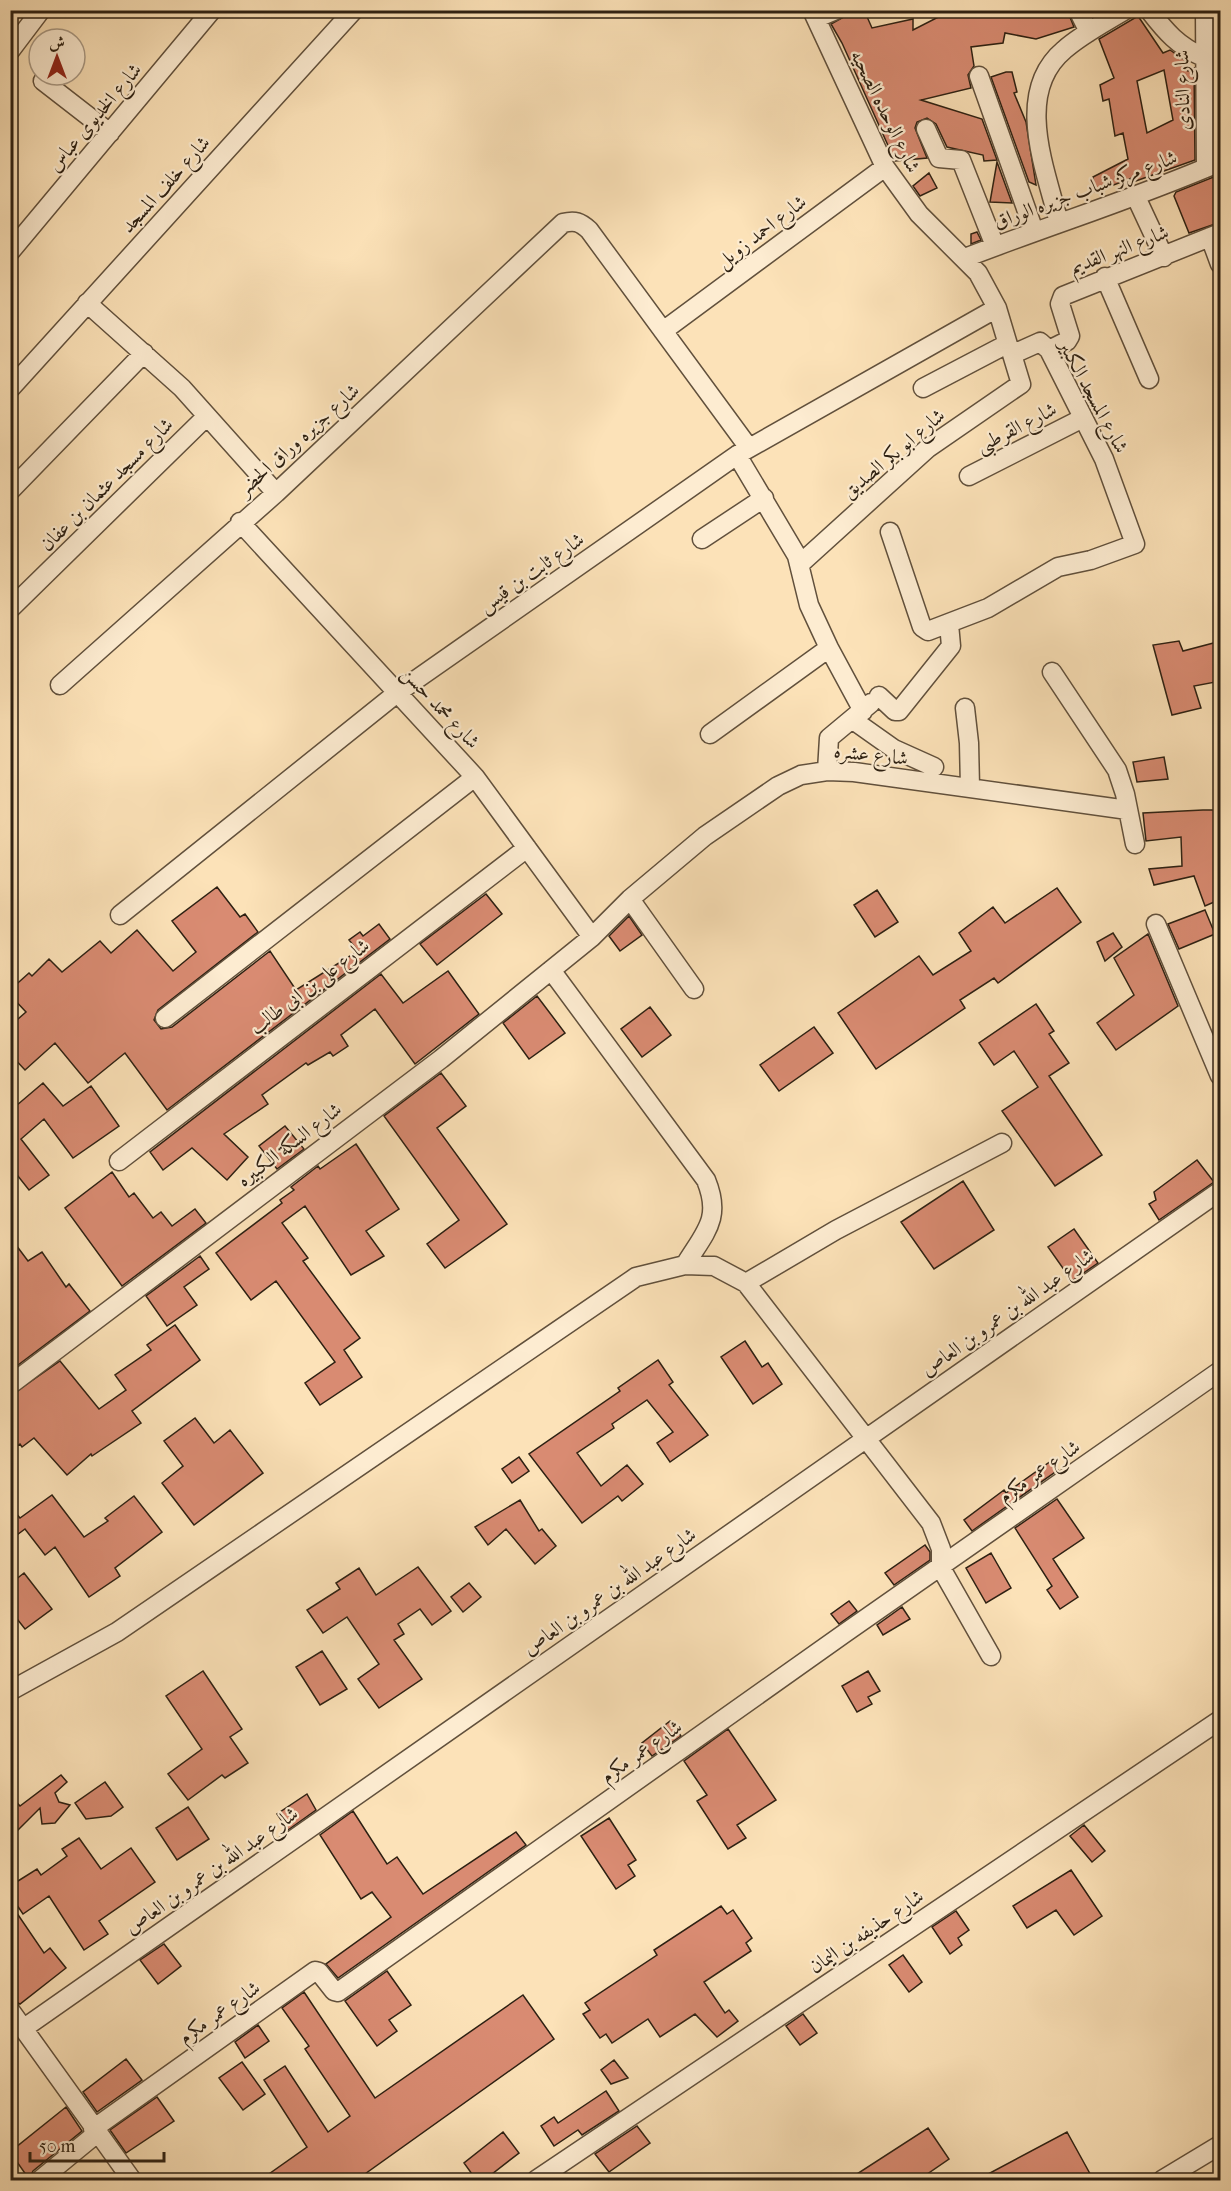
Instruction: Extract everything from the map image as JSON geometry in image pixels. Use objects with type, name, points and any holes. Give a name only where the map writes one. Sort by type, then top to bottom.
[{"type":"street","points":[[10,51],[41,10]]},
{"type":"street","name":"شارع الخديوى عباس","points":[[10,252],[212,10]]},
{"type":"street","name":"شارع خلف المسجد","points":[[10,389],[354,10]]},
{"type":"street","points":[[815,14],[836,10]]},
{"type":"street","points":[[1078,10],[1089,32]]},
{"type":"street","points":[[1059,223],[1037,132],[1036,104],[1046,70],[1062,51],[1125,10]]},
{"type":"street","points":[[1149,10],[1169,36],[1183,48],[1203,57]]},
{"type":"street","name":"شارع النادى","points":[[1205,10],[1203,57],[1213,165]]},
{"type":"street","name":"شارع الوحده الصحيه","points":[[815,14],[885,167],[919,214],[965,258],[988,290],[997,308]]},
{"type":"street","points":[[979,76],[1034,231]]},
{"type":"street","points":[[51,87],[110,133]]},
{"type":"street","points":[[926,129],[939,158],[961,160],[995,246]]},
{"type":"street","name":"شارع مركز شباب جزيره الوراق","points":[[965,258],[1034,231],[1136,197],[1213,165]]},
{"type":"street","name":"شارع احمد زويل","points":[[663,332],[885,167]]},
{"type":"street","points":[[1136,197],[1164,257]]},
{"type":"street","name":"شارع جزيره وراق الحضر","points":[[60,685],[240,522],[276,493],[563,223],[573,220],[589,230],[663,332]]},
{"type":"street","points":[[1215,235],[1221,264]]},
{"type":"street","name":"شارع النهر القديم","points":[[1049,350],[1067,341],[1070,336],[1060,304],[1062,296],[1215,235]]},
{"type":"street","points":[[1105,277],[1149,379]]},
{"type":"street","points":[[87,303],[182,387],[276,493]]},
{"type":"street","points":[[923,388],[1009,347],[997,308]]},
{"type":"street","name":"شارع ثابت بن قيس","points":[[120,915],[397,693],[743,452],[997,308]]},
{"type":"street","points":[[663,332],[743,452],[764,498],[800,564],[809,605],[858,715],[894,749],[934,767]]},
{"type":"street","name":"شارع المسجد الكبير","points":[[949,624],[1007,599],[1058,567],[1092,560],[1135,544],[1104,459],[1049,350],[1044,344],[1035,342],[1020,351],[1009,347]]},
{"type":"street","name":"شارع ابو بكر الصديق","points":[[800,564],[928,448],[1021,384],[1009,347]]},
{"type":"street","points":[[10,491],[144,353]]},
{"type":"street","name":"شارع مسجد عثمان بن عفان","points":[[10,609],[207,416]]},
{"type":"street","name":"شارع القرطبى","points":[[969,476],[1083,418]]},
{"type":"street","points":[[702,539],[764,498]]},
{"type":"street","name":"شارع محمد حسن","points":[[240,522],[475,777],[592,937]]},
{"type":"street","points":[[827,771],[829,738],[883,691],[895,711],[899,711],[953,643],[949,624],[928,631],[922,627],[890,532]]},
{"type":"street","points":[[710,734],[829,648]]},
{"type":"street","points":[[1052,672],[1117,770],[1135,844]]},
{"type":"street","points":[[965,708],[970,787]]},
{"type":"street","name":"شارع عشره","points":[[592,937],[630,899],[705,836],[778,786],[801,776],[827,771],[970,787],[1128,810]]},
{"type":"street","points":[[165,1018],[475,777]]},
{"type":"street","name":"شارع على بن ابى طالب","points":[[119,1161],[527,848]]},
{"type":"street","points":[[630,899],[694,989]]},
{"type":"street","points":[[1156,924],[1220,1071]]},
{"type":"street","name":"شارع السكة الكبيره","points":[[10,1385],[441,1059],[592,937]]},
{"type":"street","points":[[550,970],[706,1180],[714,1198],[714,1212],[685,1265]]},
{"type":"street","points":[[746,1283],[836,1230],[1002,1143]]},
{"type":"street","name":"شارع عبد الله بن عمرو بن العاص","points":[[24,2028],[1221,1191]]},
{"type":"street","points":[[10,1691],[126,1626],[636,1277],[685,1265],[714,1266],[746,1283],[931,1523],[941,1549],[941,1568],[991,1656]]},
{"type":"street","name":"شارع عمر مكرم","points":[[95,2131],[315,1971],[319,1972],[334,1991],[338,1992],[845,1632],[941,1568],[1221,1371]]},
{"type":"street","name":"شارع حذيفه بن اليمان","points":[[536,2181],[1221,1720]]},
{"type":"street","points":[[10,2010],[132,2181]]},
{"type":"street","points":[[40,2181],[95,2131]]},
{"type":"street","points":[[1162,2181],[1221,2145]]},
{"type":"building","points":[[856,10],[864,10],[872,28],[913,19],[913,30],[952,10],[1067,10],[1074,27],[1036,39],[1005,33],[1003,43],[971,47],[974,66],[968,75],[971,88],[921,100],[982,119],[997,160],[984,161],[983,155],[947,147],[936,124],[927,118],[917,122],[915,128],[927,158],[895,161],[842,43],[831,24]]},
{"type":"building","points":[[1138,16],[1163,53],[1170,50],[1186,61],[1188,71],[1194,68],[1195,160],[1133,182],[1132,178],[1095,192],[1093,177],[1128,159],[1123,133],[1115,136],[1109,99],[1103,101],[1100,85],[1114,78],[1099,39]],"holes":[[[1164,70],[1173,120],[1147,133],[1137,81]]]},
{"type":"building","points":[[1012,72],[1017,92],[1014,93],[1026,122],[1036,185],[1029,182],[991,77]]},
{"type":"building","points":[[1221,97],[1221,151],[1217,151],[1217,99]]},
{"type":"building","points":[[997,162],[1012,203],[990,202]]},
{"type":"building","points":[[929,173],[937,188],[920,196],[913,186]]},
{"type":"building","points":[[1221,174],[1221,222],[1189,233],[1174,196],[1176,192]]},
{"type":"building","points":[[977,232],[981,240],[971,244],[971,234]]},
{"type":"building","points":[[1179,641],[1183,651],[1221,641],[1221,681],[1194,686],[1201,708],[1172,715],[1153,645]]},
{"type":"building","points":[[1164,757],[1168,779],[1137,782],[1133,762]]},
{"type":"building","points":[[1221,810],[1221,899],[1205,906],[1194,876],[1154,885],[1149,869],[1182,866],[1181,837],[1146,841],[1143,813]]},
{"type":"building","points":[[217,887],[240,917],[245,914],[258,932],[158,1010],[154,1020],[161,1029],[172,1027],[270,951],[296,990],[358,951],[349,940],[360,932],[363,936],[379,924],[390,939],[167,1110],[125,1053],[88,1083],[55,1043],[25,1070],[10,1054],[10,1026],[26,1012],[10,995],[10,990],[29,973],[32,976],[49,959],[62,972],[100,941],[111,953],[137,930],[173,971],[196,952],[172,921]]},
{"type":"building","points":[[1057,888],[1081,922],[998,983],[994,978],[960,1000],[965,1008],[876,1069],[838,1013],[919,956],[933,975],[971,951],[959,933],[993,907],[1005,923]]},
{"type":"building","points":[[877,890],[898,922],[875,937],[854,905]]},
{"type":"building","points":[[486,894],[502,914],[437,965],[420,944]]},
{"type":"building","points":[[1205,910],[1215,934],[1179,949],[1168,924]]},
{"type":"building","points":[[629,916],[642,935],[620,951],[609,936]]},
{"type":"building","points":[[1113,933],[1122,947],[1105,961],[1097,942]]},
{"type":"building","points":[[1148,934],[1178,1006],[1116,1050],[1097,1023],[1134,995],[1114,958]]},
{"type":"building","points":[[448,971],[479,1014],[415,1064],[375,1009],[341,1035],[348,1046],[333,1056],[330,1052],[308,1065],[306,1063],[262,1095],[268,1104],[224,1134],[248,1157],[227,1180],[192,1148],[163,1170],[150,1152],[381,974],[403,1003]]},
{"type":"building","points":[[537,996],[565,1033],[529,1059],[503,1023]]},
{"type":"building","points":[[1036,1004],[1054,1031],[1049,1034],[1069,1063],[1049,1076],[1102,1155],[1055,1186],[1002,1111],[1038,1087],[1014,1051],[994,1065],[979,1043]]},
{"type":"building","points":[[650,1007],[671,1035],[642,1057],[621,1029]]},
{"type":"building","points":[[814,1027],[833,1053],[779,1091],[760,1065]]},
{"type":"building","points":[[441,1073],[466,1106],[437,1128],[507,1224],[445,1268],[427,1244],[459,1220],[384,1116]]},
{"type":"building","points":[[43,1083],[63,1106],[91,1086],[119,1126],[73,1158],[44,1119],[21,1139],[49,1175],[29,1190],[10,1166],[10,1111]]},
{"type":"building","points":[[285,1126],[304,1149],[277,1169],[259,1146]]},
{"type":"building","points":[[356,1144],[399,1209],[366,1231],[384,1256],[351,1275],[305,1206],[282,1223],[308,1258],[303,1261],[360,1338],[344,1350],[362,1377],[320,1405],[305,1383],[335,1362],[276,1281],[251,1300],[216,1253],[282,1203],[280,1200],[294,1190],[291,1187],[318,1166],[320,1169]]},
{"type":"building","points":[[1197,1160],[1214,1182],[1159,1220],[1149,1204],[1156,1200],[1154,1192]]},
{"type":"building","points":[[112,1172],[129,1197],[134,1193],[153,1218],[161,1212],[172,1226],[195,1209],[206,1223],[122,1286],[65,1208]]},
{"type":"building","points":[[963,1181],[994,1230],[934,1269],[901,1222]]},
{"type":"building","points":[[1074,1229],[1098,1263],[1072,1281],[1048,1247]]},
{"type":"building","points":[[10,1237],[28,1261],[42,1252],[66,1287],[69,1284],[90,1311],[10,1371]]},
{"type":"building","points":[[200,1256],[209,1269],[184,1287],[197,1305],[167,1326],[146,1296]]},
{"type":"building","points":[[175,1325],[200,1360],[132,1411],[141,1423],[92,1456],[91,1454],[67,1475],[34,1438],[22,1447],[20,1444],[10,1451],[10,1396],[60,1361],[99,1409],[126,1390],[115,1375],[151,1350],[147,1345]]},
{"type":"building","points":[[745,1341],[762,1367],[768,1363],[782,1384],[753,1404],[721,1357]]},
{"type":"building","points":[[658,1360],[673,1382],[669,1385],[708,1435],[670,1462],[657,1443],[673,1432],[647,1400],[612,1424],[614,1428],[577,1453],[601,1486],[627,1465],[643,1484],[622,1501],[618,1496],[582,1523],[529,1454],[620,1391],[618,1388]]},
{"type":"building","points":[[195,1418],[214,1443],[230,1430],[263,1473],[194,1525],[162,1483],[183,1466],[164,1441]]},
{"type":"building","points":[[519,1457],[529,1471],[512,1483],[502,1469]]},
{"type":"building","points":[[1051,1461],[1058,1470],[972,1531],[964,1520],[1004,1490],[1006,1493]]},
{"type":"building","points":[[52,1495],[84,1537],[108,1521],[105,1518],[134,1496],[162,1532],[115,1568],[120,1576],[89,1597],[55,1547],[45,1555],[25,1529],[10,1540],[10,1506],[20,1518]]},
{"type":"building","points":[[1057,1499],[1084,1538],[1053,1559],[1078,1597],[1060,1609],[1047,1590],[1052,1586],[1015,1528]]},
{"type":"building","points":[[520,1500],[539,1531],[542,1529],[556,1546],[535,1564],[506,1529],[488,1545],[475,1527]]},
{"type":"building","points":[[925,1545],[930,1552],[930,1560],[894,1585],[885,1573]]},
{"type":"building","points":[[991,1553],[1011,1588],[986,1603],[966,1568]]},
{"type":"building","points":[[418,1567],[451,1611],[432,1625],[420,1609],[398,1624],[404,1634],[394,1640],[422,1679],[379,1708],[358,1679],[379,1664],[347,1617],[323,1633],[307,1610],[340,1589],[336,1583],[359,1568],[376,1595]]},
{"type":"building","points":[[24,1573],[52,1609],[25,1629],[10,1610],[10,1584]]},
{"type":"building","points":[[469,1583],[481,1597],[463,1612],[451,1597]]},
{"type":"building","points":[[849,1601],[857,1611],[839,1624],[831,1614]]},
{"type":"building","points":[[902,1607],[910,1619],[883,1635],[877,1625]]},
{"type":"building","points":[[322,1651],[347,1689],[320,1705],[296,1667]]},
{"type":"building","points":[[203,1671],[242,1729],[230,1737],[248,1763],[225,1778],[222,1775],[188,1800],[168,1774],[202,1749],[166,1696]]},
{"type":"building","points":[[868,1671],[880,1691],[868,1697],[872,1704],[857,1712],[842,1686]]},
{"type":"building","points":[[670,1721],[681,1736],[652,1756],[642,1743]]},
{"type":"building","points":[[728,1729],[776,1800],[737,1825],[746,1838],[728,1849],[697,1801],[707,1795],[684,1761]]},
{"type":"building","points":[[61,1775],[67,1782],[55,1793],[59,1802],[70,1805],[55,1823],[42,1824],[40,1808],[10,1838],[10,1795],[20,1806]]},
{"type":"building","points":[[105,1782],[123,1807],[111,1816],[86,1819],[75,1803]]},
{"type":"building","points":[[307,1794],[316,1810],[288,1830],[277,1814]]},
{"type":"building","points":[[188,1807],[209,1839],[177,1860],[156,1828]]},
{"type":"building","points":[[353,1811],[387,1864],[397,1857],[423,1894],[516,1832],[526,1845],[338,1978],[326,1964],[391,1917],[372,1892],[361,1899],[320,1835]]},
{"type":"building","points":[[609,1818],[636,1860],[628,1865],[635,1876],[616,1889],[581,1836]]},
{"type":"building","points":[[1084,1825],[1105,1851],[1092,1862],[1070,1836]]},
{"type":"building","points":[[79,1838],[101,1869],[131,1848],[155,1882],[99,1921],[108,1934],[84,1950],[49,1896],[23,1914],[10,1895],[10,1886],[37,1869],[41,1875],[67,1856],[62,1849]]},
{"type":"building","points":[[1071,1870],[1102,1916],[1074,1935],[1056,1910],[1027,1928],[1013,1906]]},
{"type":"building","points":[[10,1903],[44,1953],[50,1948],[66,1968],[20,2004],[10,1999],[10,1955],[17,1951],[10,1941]]},
{"type":"building","points":[[721,1906],[727,1914],[733,1910],[752,1938],[746,1943],[751,1951],[704,1982],[725,2013],[729,2010],[738,2021],[717,2037],[695,2014],[660,2037],[648,2019],[612,2043],[606,2034],[600,2038],[583,2014],[590,2010],[585,2003],[657,1955],[654,1950]]},
{"type":"building","points":[[956,1911],[969,1930],[958,1938],[962,1945],[950,1954],[932,1927]]},
{"type":"building","points":[[164,1944],[181,1966],[158,1984],[140,1960]]},
{"type":"building","points":[[903,1955],[922,1982],[909,1992],[889,1965]]},
{"type":"building","points":[[387,1971],[411,2005],[389,2020],[397,2031],[377,2046],[345,2001]]},
{"type":"building","points":[[304,1992],[375,2098],[523,1995],[554,2039],[355,2181],[259,2181],[307,2147],[264,2080],[285,2066],[328,2132],[350,2116],[305,2049],[309,2046],[282,2008]]},
{"type":"building","points":[[803,2014],[817,2033],[800,2045],[786,2026]]},
{"type":"building","points":[[258,2025],[269,2041],[245,2058],[235,2042]]},
{"type":"building","points":[[126,2059],[142,2080],[97,2112],[83,2092]]},
{"type":"building","points":[[614,2060],[628,2078],[611,2084],[601,2070]]},
{"type":"building","points":[[242,2062],[265,2094],[243,2110],[219,2078]]},
{"type":"building","points":[[606,2091],[619,2111],[582,2135],[578,2130],[554,2146],[541,2126],[554,2117],[558,2123]]},
{"type":"building","points":[[157,2097],[174,2121],[126,2153],[110,2130]]},
{"type":"building","points":[[66,2107],[82,2131],[33,2171],[29,2179],[10,2152]]},
{"type":"building","points":[[637,2126],[650,2143],[609,2172],[595,2154]]},
{"type":"building","points":[[928,2128],[949,2159],[917,2181],[846,2181]]},
{"type":"building","points":[[503,2132],[519,2153],[483,2181],[477,2181],[464,2163]]},
{"type":"building","points":[[1067,2132],[1094,2181],[975,2181]]}]
